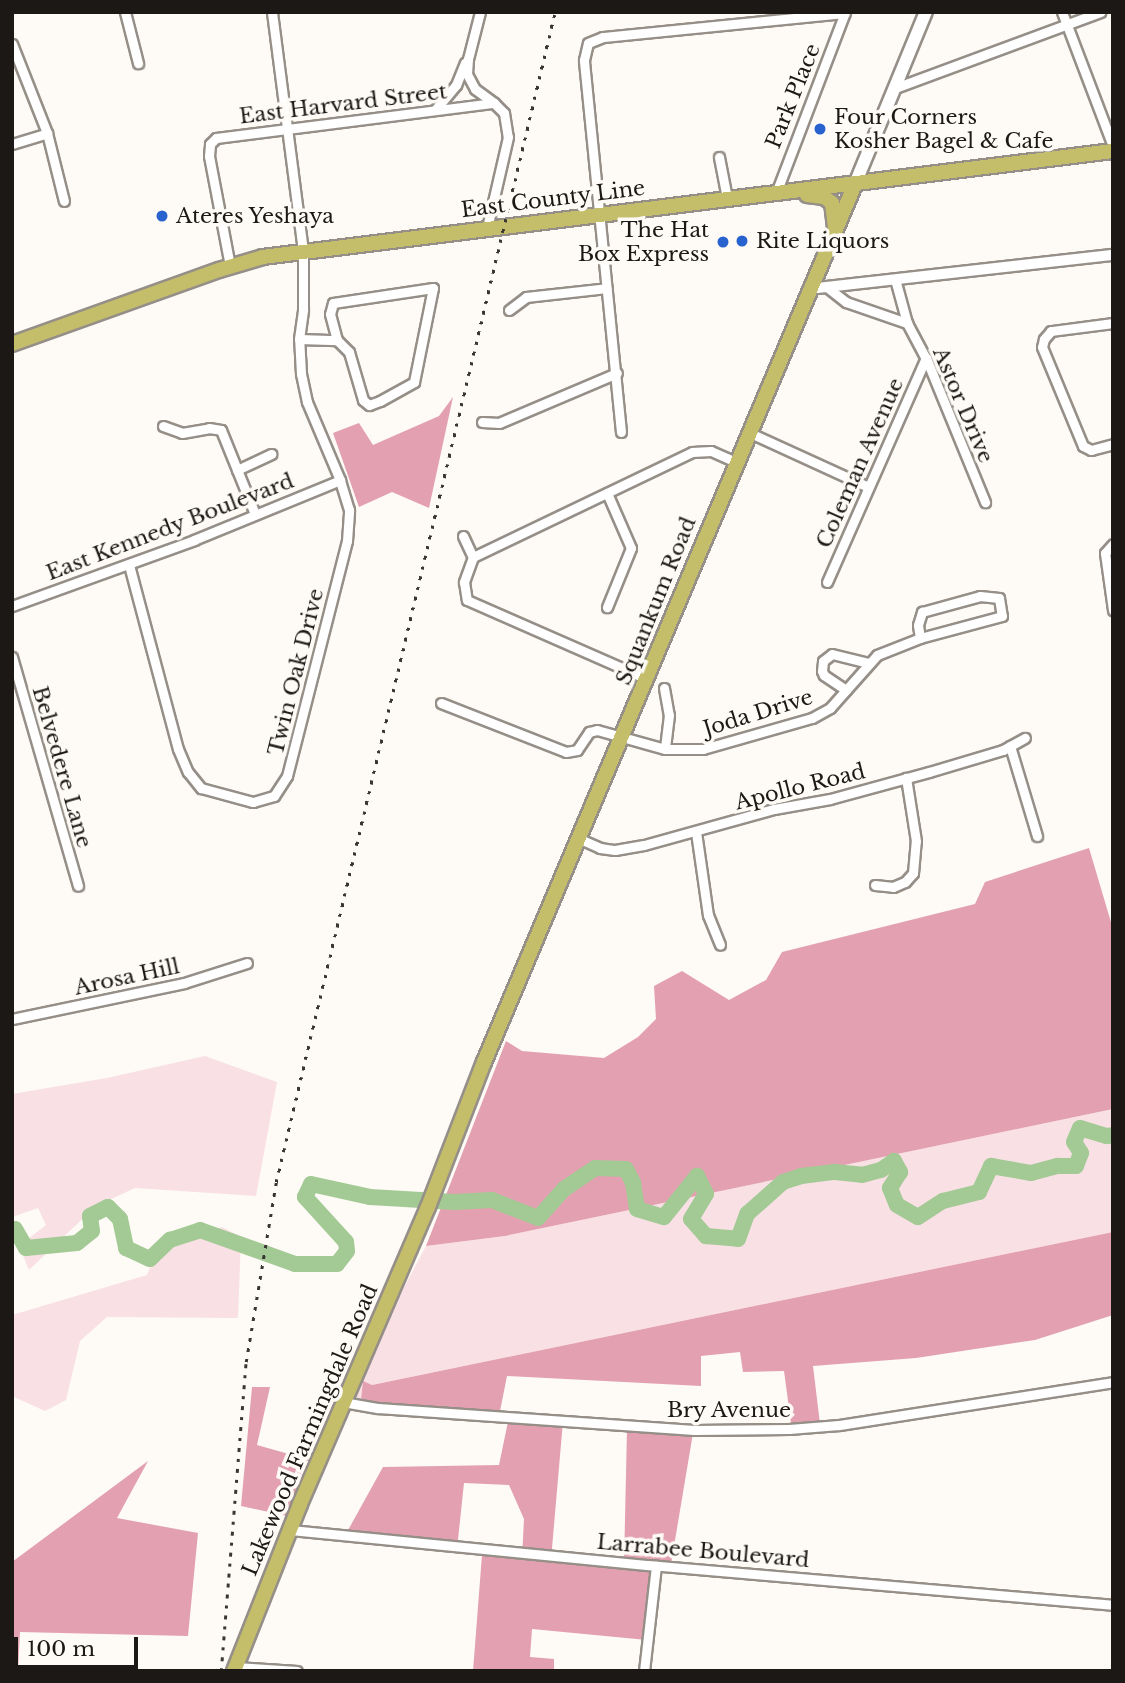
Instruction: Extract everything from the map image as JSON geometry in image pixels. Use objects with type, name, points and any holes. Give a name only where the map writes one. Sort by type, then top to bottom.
[{"type":"main road","name":"Squankum Road","points":[[428,1207],[484,1062],[623,738],[748,432],[926,12]]},
{"type":"main road","name":"East County Line","points":[[12,344],[230,266],[303,251],[800,191],[1113,149]]},
{"type":"main road","points":[[800,191],[831,201],[835,230]]},
{"type":"main road","name":"Lakewood Farmingdale Road","points":[[235,1669],[343,1402],[428,1207]]},
{"type":"street","points":[[125,12],[138,62]]},
{"type":"street","name":"Twin Oak Drive","points":[[129,565],[177,750],[188,772],[201,788],[253,802],[274,796],[287,776],[347,541],[349,510],[340,480],[307,402],[299,340],[303,309],[303,251],[272,12]]},
{"type":"street","points":[[435,110],[456,85],[468,58],[480,12]]},
{"type":"street","points":[[621,432],[584,61],[588,43],[603,37],[845,12]]},
{"type":"street","name":"Park Place","points":[[776,193],[845,12]]},
{"type":"street","points":[[1062,12],[1113,149]]},
{"type":"street","points":[[895,88],[1100,12]]},
{"type":"street","points":[[12,44],[47,133],[64,201]]},
{"type":"street","points":[[468,58],[467,74],[474,89],[494,103],[505,117],[508,137],[487,228]]},
{"type":"street","name":"East Harvard Street","points":[[230,266],[209,156],[212,140],[287,128],[494,103]]},
{"type":"street","points":[[12,144],[47,133]]},
{"type":"street","points":[[719,157],[727,198]]},
{"type":"street","points":[[810,289],[1113,255]]},
{"type":"street","name":"Astor Drive","points":[[895,279],[907,323],[926,358],[985,502]]},
{"type":"street","points":[[299,340],[337,340],[349,352],[363,400],[369,405],[380,401],[414,382],[433,288],[332,303],[330,314],[337,340]]},
{"type":"street","points":[[509,310],[526,297],[607,288]]},
{"type":"street","points":[[828,288],[846,302],[907,323]]},
{"type":"street","points":[[1113,323],[1051,331],[1044,339],[1042,347],[1083,446],[1091,450],[1113,444]]},
{"type":"street","name":"Coleman Avenue","points":[[827,582],[926,358]]},
{"type":"street","points":[[482,422],[499,423],[617,373]]},
{"type":"street","points":[[163,426],[182,433],[209,428],[221,430],[255,514]]},
{"type":"street","points":[[748,432],[868,487]]},
{"type":"street","points":[[647,679],[467,600],[464,582],[473,557],[692,452],[710,451],[736,463]]},
{"type":"street","points":[[237,470],[272,454]]},
{"type":"street","name":"East Kennedy Boulevard","points":[[12,606],[129,565],[340,480]]},
{"type":"street","points":[[607,493],[631,548],[607,607]]},
{"type":"street","points":[[463,536],[473,557]]},
{"type":"street","points":[[1113,544],[1105,553],[1113,610]]},
{"type":"street","name":"Joda Drive","points":[[441,703],[566,752],[577,750],[593,731],[665,749],[703,749],[812,718],[830,708],[877,655],[920,638],[1002,616],[999,598],[980,596],[927,609],[919,618],[920,638]]},
{"type":"street","points":[[846,690],[824,675],[823,661],[832,654],[868,663]]},
{"type":"street","name":"Belvedere Lane","points":[[12,657],[78,886]]},
{"type":"street","points":[[664,688],[669,715],[665,749]]},
{"type":"street","name":"Apollo Road","points":[[580,839],[600,848],[615,850],[695,832],[774,808],[830,799],[906,778],[1010,746],[1025,738]]},
{"type":"street","points":[[1010,746],[1037,836]]},
{"type":"street","points":[[875,885],[893,887],[905,882],[913,873],[917,857],[906,778]]},
{"type":"street","points":[[695,832],[708,915],[720,945]]},
{"type":"street","name":"Arosa Hill","points":[[12,1019],[184,983],[247,963]]},
{"type":"street","name":"Bry Avenue","points":[[343,1402],[378,1408],[694,1430],[777,1429],[839,1425],[1113,1382]]},
{"type":"street","name":"Larrabee Boulevard","points":[[290,1530],[656,1566],[1113,1605]]},
{"type":"street","points":[[644,1671],[656,1566]]},
{"type":"street","points":[[235,1669],[267,1667],[297,1671]]},
{"type":"shaded area","points":[[453,397],[429,508],[392,492],[359,507],[333,433],[359,423],[373,445],[439,416]]},
{"type":"shaded area","points":[[1089,848],[1113,929],[1113,1109],[505,1236],[426,1246],[506,1041],[522,1051],[604,1058],[638,1037],[656,1019],[654,986],[682,971],[729,1000],[766,980],[782,952],[975,904],[985,882]]},
{"type":"shaded area","points":[[205,1056],[277,1082],[256,1196],[135,1188],[96,1206],[29,1270],[19,1246],[46,1225],[38,1208],[12,1217],[12,1094],[107,1078]]},
{"type":"shaded area","points":[[1113,1109],[1113,1232],[372,1385],[363,1382],[361,1400],[357,1399],[354,1392],[377,1338],[426,1246],[505,1236]]},
{"type":"shaded area","points":[[222,1227],[241,1237],[238,1318],[107,1317],[80,1341],[66,1400],[45,1411],[12,1396],[12,1315],[147,1275],[157,1249]]},
{"type":"shaded area","points":[[1113,1232],[1113,1315],[1035,1340],[916,1358],[813,1366],[820,1424],[791,1423],[784,1371],[743,1372],[740,1352],[701,1356],[701,1386],[507,1376],[500,1411],[379,1405],[361,1400],[363,1381],[372,1385]]},
{"type":"shaded area","points":[[252,1387],[270,1387],[257,1445],[310,1460],[287,1516],[241,1506]]},
{"type":"shaded area","points":[[509,1417],[563,1421],[551,1560],[624,1564],[627,1429],[693,1433],[670,1570],[654,1569],[647,1640],[532,1629],[530,1657],[554,1659],[554,1671],[473,1671],[482,1555],[522,1558],[524,1519],[509,1485],[464,1483],[457,1549],[342,1541],[383,1467],[499,1465]]},
{"type":"shaded area","points":[[148,1461],[117,1518],[198,1533],[188,1636],[20,1632],[18,1671],[12,1671],[12,1562]]},
{"type":"waterway","points":[[12,1232],[15,1229],[26,1248],[77,1243],[92,1231],[90,1216],[108,1207],[120,1219],[126,1248],[150,1259],[170,1240],[200,1230],[295,1264],[337,1264],[347,1251],[346,1242],[305,1197],[311,1184],[370,1197],[455,1202],[492,1200],[538,1218],[564,1189],[595,1168],[626,1169],[633,1183],[637,1209],[664,1217],[697,1176],[706,1194],[691,1219],[706,1236],[738,1239],[747,1214],[783,1182],[801,1176],[835,1172],[862,1175],[881,1170],[894,1161],[900,1172],[890,1188],[897,1205],[918,1217],[943,1201],[979,1192],[991,1166],[1031,1173],[1058,1166],[1076,1166],[1081,1153],[1074,1142],[1080,1128],[1107,1136],[1113,1135]]},
{"type":"railway","points":[[221,1671],[246,1362],[276,1182],[555,12]]},
{"type":"place","name":"Four Corners Kosher Bagel & Cafe","points":[[820,129]]},
{"type":"place","name":"Ateres Yeshaya","points":[[162,216]]},
{"type":"place","name":"Rite Liquors","points":[[742,241]]},
{"type":"place","name":"The Hat Box Express","points":[[723,242]]}]
